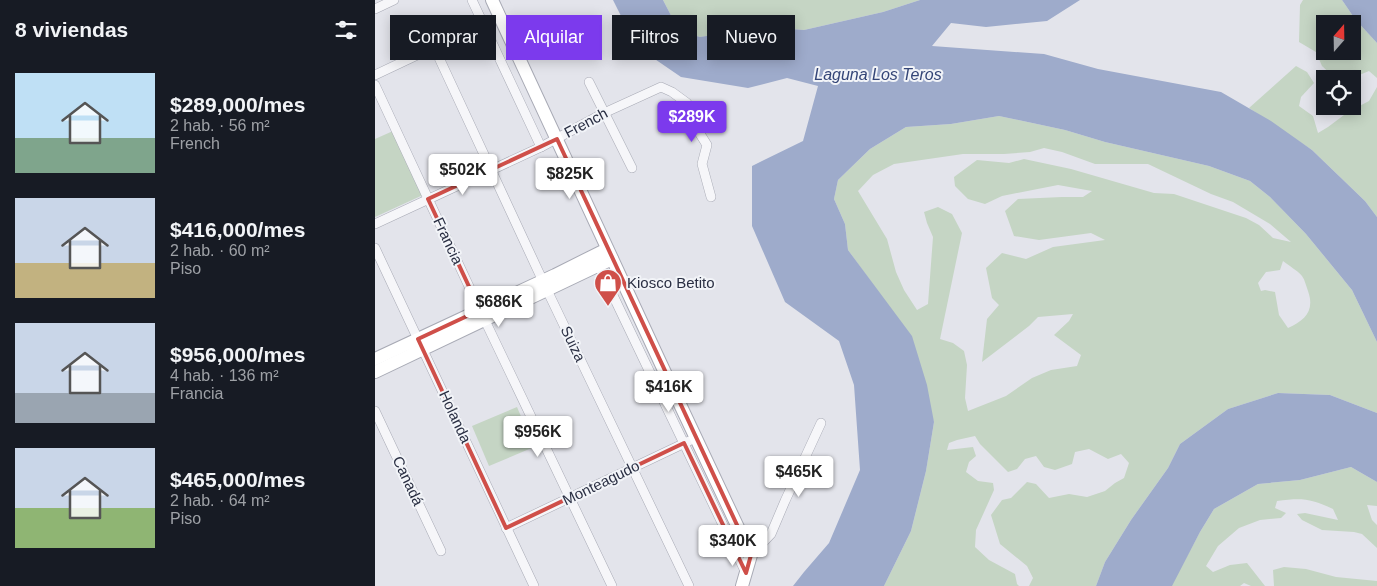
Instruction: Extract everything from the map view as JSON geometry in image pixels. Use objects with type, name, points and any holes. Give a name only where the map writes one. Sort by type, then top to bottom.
[{"type":"main road","points":[[492,0],[751,554],[742,586]]},
{"type":"main road","points":[[375,372],[421,344],[610,254]]},
{"type":"main road","points":[[375,359],[421,344]]},
{"type":"street","points":[[375,9],[394,0]]},
{"type":"street","points":[[472,0],[479,15]]},
{"type":"street","points":[[496,52],[541,147]]},
{"type":"street","points":[[375,76],[408,60]]},
{"type":"street","name":"Suiza","points":[[440,60],[689,586]]},
{"type":"street","points":[[589,82],[632,168]]},
{"type":"street","name":"Francia","points":[[375,85],[482,315],[612,586]]},
{"type":"street","name":"French","points":[[375,224],[541,147],[604,113],[661,87],[672,92],[687,103],[697,129],[707,144],[702,164],[711,197]]},
{"type":"street","name":"Holanda","points":[[375,248],[534,586]]},
{"type":"street","points":[[596,260],[746,573]]},
{"type":"street","name":"Canadá","points":[[375,411],[441,551]]},
{"type":"street","points":[[751,554],[771,534],[821,423]]},
{"type":"street","name":"Monteagudo","points":[[506,528],[696,437]]},
{"type":"highlighted area","points":[[557,139],[751,555],[746,573],[684,443],[506,528],[418,339],[480,310],[428,199]]},
{"type":"green space","points":[[663,0],[920,0],[883,12],[804,30],[795,29],[795,15],[707,15],[707,36],[700,37],[697,36],[697,15],[671,15]]},
{"type":"green space","points":[[1303,0],[1342,0],[1352,15],[1316,15],[1316,52],[1299,42],[1300,5]]},
{"type":"green space","points":[[1361,26],[1377,43],[1377,78],[1369,71],[1361,74],[1361,70],[1326,70],[1319,60],[1361,60]]},
{"type":"green space","points":[[1296,66],[1307,72],[1314,83],[1301,97],[1299,106],[1313,116],[1318,133],[1344,115],[1361,115],[1361,105],[1369,101],[1377,87],[1377,217],[1365,201],[1312,150],[1249,108]]},
{"type":"green space","points":[[999,116],[1065,130],[1105,142],[1209,166],[1250,181],[1270,197],[1306,234],[1352,290],[1377,342],[1377,413],[1330,395],[1278,393],[1228,409],[1180,444],[1168,468],[1131,520],[1105,562],[1096,586],[1029,586],[1033,578],[1027,566],[1000,544],[991,515],[1002,500],[1011,498],[1027,482],[1036,484],[1049,498],[1069,494],[1087,497],[1105,491],[1124,478],[1129,463],[1121,454],[1108,459],[1089,449],[1075,452],[1072,464],[1055,470],[1044,467],[1036,456],[1025,459],[1017,469],[1008,472],[980,444],[975,436],[957,440],[949,443],[947,450],[973,447],[976,456],[969,462],[966,472],[978,481],[993,483],[994,490],[976,530],[975,547],[989,560],[1015,574],[1019,586],[884,586],[911,531],[926,471],[934,422],[872,283],[848,250],[845,224],[834,199],[838,180],[870,149],[906,127],[951,124]],"holes":[[[1044,148],[1062,152],[1095,164],[1148,164],[1211,194],[1233,202],[1270,224],[1291,242],[1273,238],[1259,225],[1246,218],[1174,194],[1154,193],[1071,169],[1024,159],[1009,163],[977,160],[954,177],[955,186],[968,199],[985,204],[1002,196],[1058,185],[1092,191],[1083,197],[1018,199],[1005,211],[1014,236],[1039,240],[1091,233],[1105,240],[1053,247],[1026,259],[1002,253],[986,268],[992,298],[999,305],[987,319],[982,362],[1038,317],[1073,314],[1069,321],[1054,335],[1081,355],[1077,366],[1051,370],[1032,378],[1006,396],[968,411],[965,398],[967,365],[964,351],[953,343],[940,339],[962,233],[952,214],[938,207],[924,212],[933,237],[928,304],[917,310],[904,290],[896,272],[887,239],[858,191],[873,175],[894,164],[963,154],[1004,154],[1030,152]],[[1283,261],[1302,276],[1310,298],[1307,314],[1299,322],[1288,328],[1279,315],[1275,292],[1261,291],[1258,283],[1266,272],[1280,270]]]},
{"type":"green space","points":[[393,131],[423,195],[375,217],[375,139]]},
{"type":"green space","points":[[517,407],[534,447],[489,466],[472,426]]},
{"type":"green space","points":[[1351,467],[1377,482],[1377,506],[1367,505],[1372,520],[1377,525],[1377,548],[1362,534],[1322,530],[1302,520],[1297,514],[1305,513],[1338,520],[1333,509],[1305,500],[1277,501],[1275,508],[1286,513],[1281,518],[1260,520],[1239,528],[1218,546],[1206,566],[1213,572],[1230,565],[1247,563],[1265,586],[1251,586],[1244,583],[1240,586],[1171,586],[1214,509],[1258,484],[1300,480]]},
{"type":"green space","points":[[1284,567],[1306,569],[1336,577],[1377,581],[1377,586],[1274,586],[1273,570]]},
{"type":"water","name":"Laguna Los Teros","points":[[613,0],[663,0],[671,15],[620,15]]},
{"type":"water","name":"Laguna Los Teros","points":[[920,0],[1080,0],[1047,21],[986,27],[951,23],[932,46],[1044,54],[1098,69],[1221,92],[1271,121],[1312,150],[1365,201],[1377,217],[1377,342],[1352,290],[1306,234],[1270,197],[1250,181],[1209,166],[1105,142],[1065,130],[999,116],[951,124],[906,127],[870,149],[838,180],[834,199],[845,224],[848,250],[912,336],[927,385],[934,422],[926,471],[911,531],[884,586],[793,586],[829,543],[860,470],[854,385],[839,341],[785,302],[752,226],[752,166],[803,141],[818,86],[787,78],[748,88],[681,77],[656,60],[697,60],[697,36],[707,36],[707,60],[795,60],[795,29],[804,30],[883,12]]},
{"type":"water","points":[[1342,0],[1377,0],[1377,43],[1361,26],[1361,15],[1352,15]]},
{"type":"water","points":[[1278,393],[1330,395],[1377,413],[1377,482],[1351,467],[1300,480],[1258,484],[1214,509],[1172,586],[1096,586],[1105,562],[1131,520],[1168,468],[1180,444],[1228,409]]},
{"type":"place","name":"Kiosco Betito","points":[[608,307]]}]
